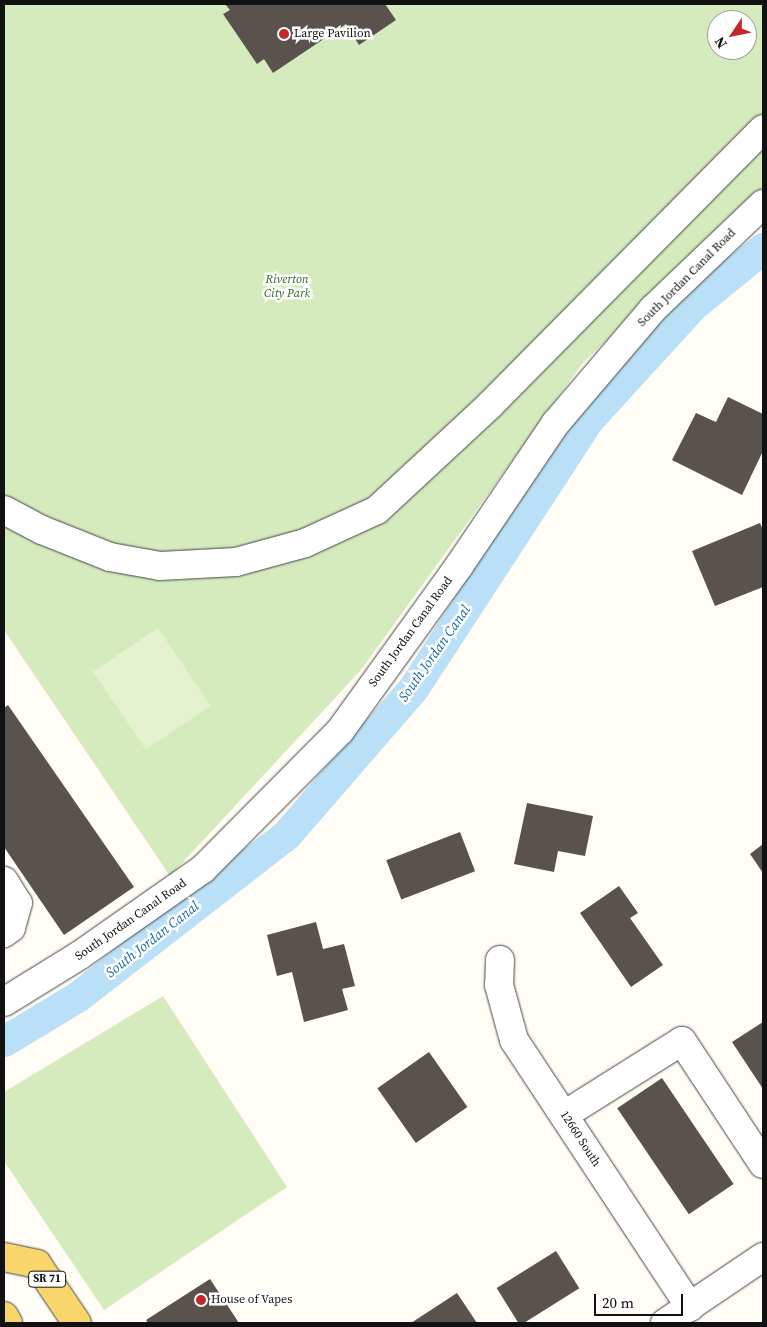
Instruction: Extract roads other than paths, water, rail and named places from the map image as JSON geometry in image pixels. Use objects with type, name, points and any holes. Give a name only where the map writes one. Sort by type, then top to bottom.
[{"type":"main road","name":"SR 71","points":[[4,1257],[37,1264],[77,1323]]},
{"type":"main road","points":[[4,1316],[8,1323]]},
{"type":"street","points":[[4,510],[42,530],[110,557],[160,566],[236,562],[305,543],[377,510],[490,405],[763,129]]},
{"type":"street","name":"South Jordan Canal Road","points":[[4,1002],[80,955],[203,869],[340,731],[459,566],[556,423],[652,309],[763,204]]},
{"type":"street","points":[[4,881],[18,903],[11,928],[4,933]]},
{"type":"street","name":"12660 South","points":[[500,960],[499,985],[514,1040],[690,1307]]},
{"type":"street","points":[[564,1115],[682,1041],[763,1164]]},
{"type":"street","points":[[665,1323],[763,1257]]},
{"type":"waterway","name":"South Jordan Canal","points":[[4,1041],[77,997],[286,835],[414,687],[588,420],[692,306],[763,248]]},
{"type":"place","name":"Large Pavilion","points":[[284,34]]},
{"type":"place","name":"House of Vapes","points":[[201,1300]]},
{"type":"park label","name":"Riverton City Park","points":[[287,287]]}]
